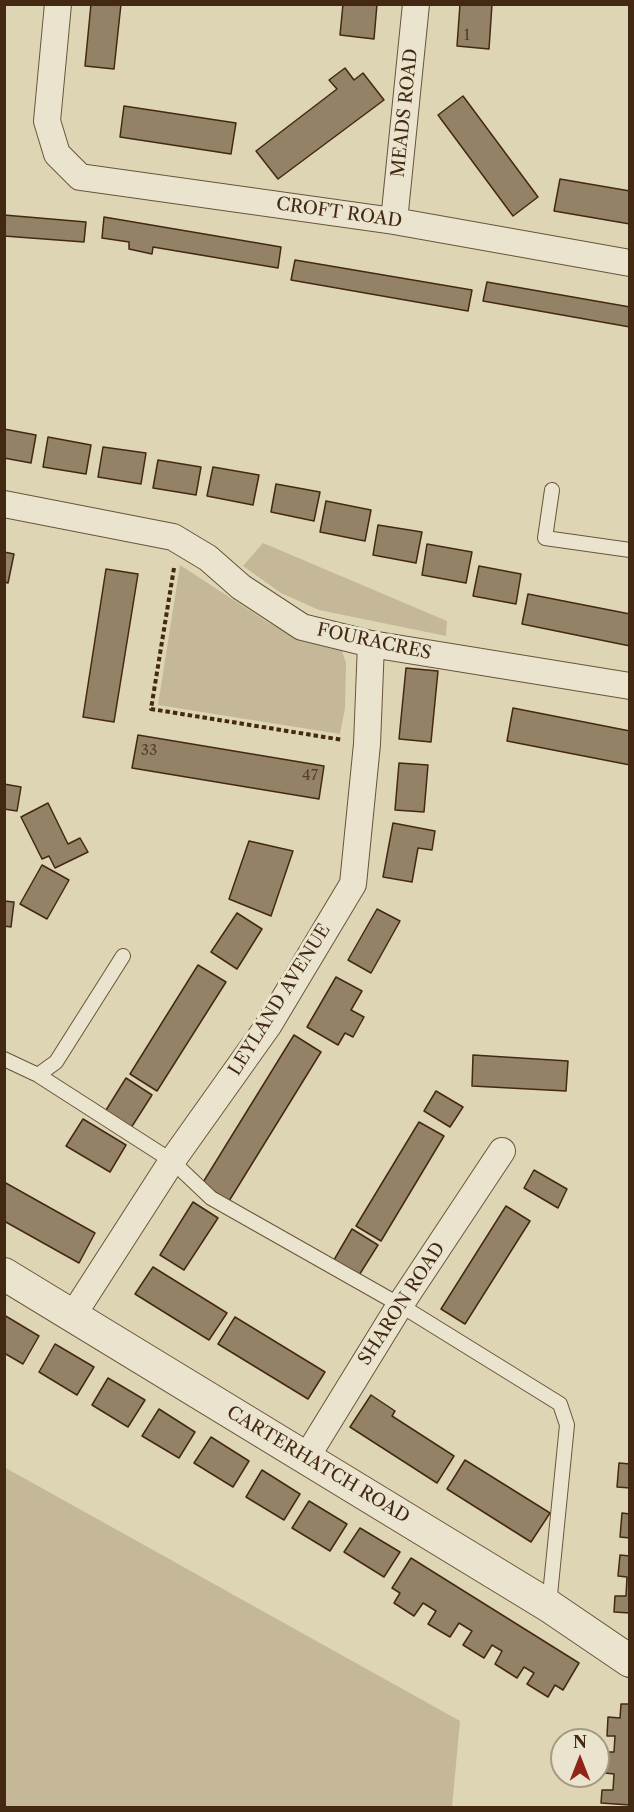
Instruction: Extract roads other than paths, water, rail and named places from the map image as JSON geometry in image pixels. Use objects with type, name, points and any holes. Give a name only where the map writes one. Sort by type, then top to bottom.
[{"type":"street","name":"CROFT ROAD","points":[[58,4],[47,121],[57,154],[80,177],[394,221],[630,263]]},
{"type":"street","name":"MEADS ROAD","points":[[394,221],[416,4]]},
{"type":"street","name":"FOURACRES","points":[[4,504],[173,537],[208,558],[241,587],[302,627],[371,644],[630,686]]},
{"type":"street","name":"LEYLAND AVENUE","points":[[73,1315],[172,1161],[268,1026],[353,884],[367,744],[371,644]]},
{"type":"street","name":"SHARON ROAD","points":[[306,1458],[400,1305],[502,1151]]},
{"type":"street","name":"CARTERHATCH ROAD","points":[[4,1274],[549,1606],[630,1660]]},
{"type":"lane","points":[[552,490],[545,538],[630,550]]},
{"type":"lane","points":[[38,1075],[56,1062],[123,956]]},
{"type":"lane","points":[[4,1059],[38,1075],[172,1161],[212,1198],[400,1305],[560,1404],[567,1425],[549,1606]]}]
